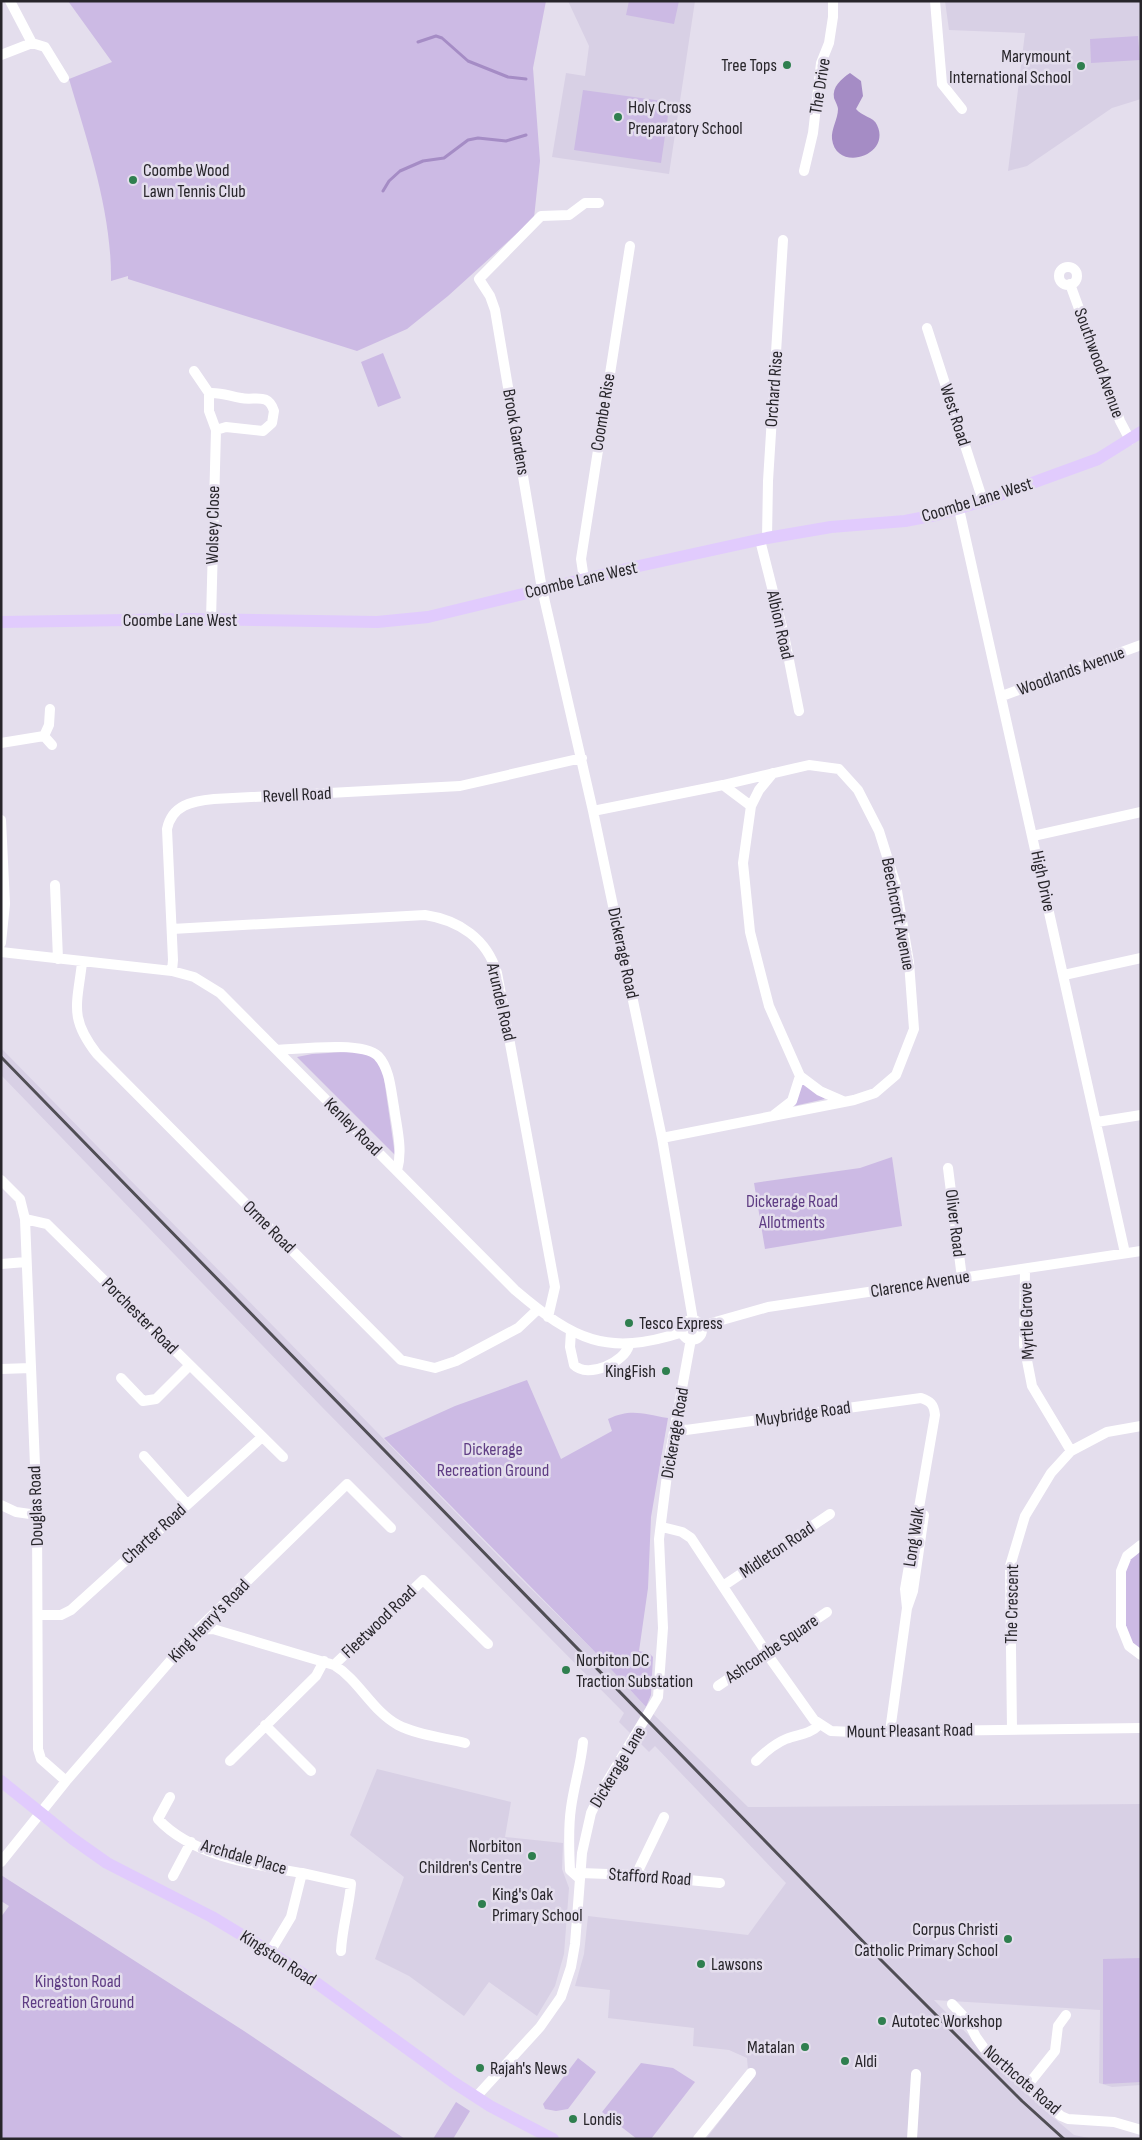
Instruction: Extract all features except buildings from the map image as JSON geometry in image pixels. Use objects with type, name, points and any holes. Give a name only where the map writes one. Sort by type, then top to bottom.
[{"type":"main road","name":"Coombe Lane West","points":[[1,622],[401,621],[460,610],[584,579],[763,539],[838,526],[905,521],[959,509],[983,502],[1098,459],[1141,432]]},
{"type":"main road","name":"Kingston Road","points":[[1,1781],[107,1863],[212,1917],[270,1952],[476,2097],[553,2139]]},
{"type":"street","points":[[10,1],[32,43]]},
{"type":"street","name":"The Drive","points":[[804,171],[813,132],[821,63],[829,43],[833,17],[832,1]]},
{"type":"street","points":[[935,1],[942,84],[962,109]]},
{"type":"street","points":[[1,55],[32,43],[45,47],[64,78]]},
{"type":"street","name":"Brook Gardens","points":[[542,589],[495,310],[490,296],[479,279],[541,216],[569,215],[585,203],[599,203]]},
{"type":"street","name":"Orchard Rise","points":[[763,539],[783,240]]},
{"type":"street","name":"Coombe Rise","points":[[584,579],[581,559],[630,246]]},
{"type":"street","name":"Southwood Avenue","points":[[1070,284],[1120,421],[1130,440]]},
{"type":"street","name":"West Road","points":[[927,328],[983,502]]},
{"type":"street","points":[[194,371],[210,393],[222,392],[242,398],[261,397],[272,405],[274,410],[272,423],[263,431],[232,427],[216,430]]},
{"type":"street","name":"Wolsey Close","points":[[210,393],[209,411],[216,430],[211,620]]},
{"type":"street","name":"High Drive","points":[[959,509],[1034,836],[1126,1253]]},
{"type":"street","name":"Albion Road","points":[[763,539],[798,711]]},
{"type":"street","name":"Dickerage Road","points":[[542,589],[582,758],[662,1138],[697,1323]]},
{"type":"street","name":"Woodlands Avenue","points":[[1002,696],[1141,645]]},
{"type":"street","points":[[44,736],[49,725],[50,709]]},
{"type":"street","points":[[1,743],[44,736]]},
{"type":"street","points":[[44,736],[52,745]]},
{"type":"street","name":"Revell Road","points":[[172,971],[167,829],[169,820],[181,806],[192,801],[460,786],[582,758]]},
{"type":"street","name":"Beechcroft Avenue","points":[[593,811],[723,785],[809,765],[839,770],[858,790],[879,831],[896,885],[909,962],[914,1029],[896,1075],[875,1093],[662,1138]]},
{"type":"street","points":[[773,773],[759,790],[751,806],[743,863],[750,932],[769,1006],[800,1076],[820,1091],[843,1101]]},
{"type":"street","points":[[723,785],[751,806]]},
{"type":"street","points":[[1034,836],[1141,812]]},
{"type":"street","points":[[1,820],[5,904],[1,943]]},
{"type":"street","points":[[55,885],[58,959]]},
{"type":"street","name":"Arundel Road","points":[[172,929],[425,915],[451,921],[480,941],[488,950],[498,973],[552,1268],[554,1297],[548,1317]]},
{"type":"street","name":"Kenley Road","points":[[1,952],[82,963],[172,971],[194,978],[220,993],[515,1290],[538,1310],[571,1331],[601,1342],[629,1345],[687,1336]]},
{"type":"street","points":[[1064,975],[1141,958]]},
{"type":"street","name":"Orme Road","points":[[82,963],[77,1020],[82,1035],[97,1054],[401,1360],[435,1368],[456,1361],[518,1328],[538,1310]]},
{"type":"street","points":[[277,1050],[360,1048],[377,1055],[386,1068],[391,1087],[401,1156],[397,1171]]},
{"type":"street","points":[[773,1116],[792,1101],[800,1076]]},
{"type":"street","points":[[1097,1122],[1141,1115]]},
{"type":"street","name":"Oliver Road","points":[[948,1168],[962,1278]]},
{"type":"street","points":[[1,1180],[20,1199],[25,1219]]},
{"type":"street","name":"Douglas Road","points":[[25,1219],[38,1515],[38,1749],[42,1759],[66,1781]]},
{"type":"street","name":"Porchester Road","points":[[25,1219],[46,1224],[284,1457]]},
{"type":"street","name":"Clarence Avenue","points":[[697,1323],[762,1308],[1141,1251]]},
{"type":"street","points":[[1,1264],[26,1262]]},
{"type":"street","name":"Myrtle Grove","points":[[1024,1269],[1024,1345],[1032,1386],[1071,1451]]},
{"type":"street","points":[[685,1323],[697,1323],[698,1337],[687,1336],[685,1323]]},
{"type":"street","points":[[571,1331],[570,1347],[574,1364],[582,1370],[594,1370],[620,1358],[627,1353],[629,1345]]},
{"type":"street","name":"Dickerage Road","points":[[662,1527],[665,1488],[676,1428],[687,1336]]},
{"type":"street","points":[[120,1378],[144,1401],[150,1401],[156,1399],[190,1366]]},
{"type":"street","points":[[1,1369],[31,1368]]},
{"type":"street","name":"Muybridge Road","points":[[676,1428],[686,1430],[920,1398],[930,1401]]},
{"type":"street","name":"Long Walk","points":[[890,1731],[907,1608],[913,1590],[927,1499],[928,1466],[935,1415],[930,1401]]},
{"type":"street","name":"The Crescent","points":[[1012,1730],[1010,1566],[1025,1516],[1051,1473],[1071,1451],[1107,1432],[1141,1426]]},
{"type":"street","name":"Charter Road","points":[[38,1615],[61,1614],[71,1610],[262,1437]]},
{"type":"street","points":[[144,1456],[186,1504]]},
{"type":"street","name":"King Henry's Road","points":[[1,1862],[66,1781],[197,1630],[347,1484],[392,1528]]},
{"type":"street","points":[[1,1505],[16,1512],[38,1515]]},
{"type":"street","name":"Midleton Road","points":[[723,1586],[830,1514]]},
{"type":"street","points":[[662,1527],[682,1532],[690,1538],[766,1653],[819,1725],[809,1733],[790,1737],[774,1745],[756,1761]]},
{"type":"street","name":"Dickerage Lane","points":[[476,2097],[540,2027],[561,1997],[571,1967],[575,1944],[584,1838],[591,1813],[602,1790],[656,1704],[660,1687],[664,1628],[658,1548],[662,1527]]},
{"type":"street","points":[[1141,1546],[1127,1556],[1121,1571],[1121,1608],[1122,1626],[1128,1646],[1141,1655]]},
{"type":"street","name":"Fleetwood Road","points":[[334,1665],[423,1580],[488,1644]]},
{"type":"street","name":"Ashcombe Square","points":[[718,1686],[827,1612]]},
{"type":"street","points":[[197,1630],[213,1630],[334,1665],[346,1672],[389,1719],[399,1726],[466,1743]]},
{"type":"street","name":"Fleetwood Road","points":[[230,1760],[316,1676],[324,1661]]},
{"type":"street","points":[[265,1725],[312,1771]]},
{"type":"street","name":"Mount Pleasant Road","points":[[819,1725],[836,1732],[1141,1728]]},
{"type":"street","points":[[580,1876],[570,1870],[569,1830],[571,1807],[582,1760],[583,1742]]},
{"type":"street","name":"Archdale Place","points":[[170,1797],[158,1819],[164,1826],[192,1842],[218,1854],[351,1884],[349,1908],[342,1929],[341,1951]]},
{"type":"street","points":[[636,1875],[664,1817]]},
{"type":"street","points":[[173,1876],[192,1842]]},
{"type":"street","name":"Archdale Place","points":[[270,1952],[291,1917],[302,1873]]},
{"type":"street","name":"Stafford Road","points":[[580,1876],[636,1875],[720,1883]]},
{"type":"street","name":"Northcote Road","points":[[952,2004],[968,2021],[986,2051],[1061,2116],[1068,2119],[1114,2122],[1141,2130]]},
{"type":"street","points":[[1026,2086],[1054,2051],[1058,2026],[1066,2015]]},
{"type":"street","points":[[698,2139],[750,2073]]},
{"type":"street","points":[[912,2139],[916,2074]]},
{"type":"shaded area","name":"Holy Cross Preparatory School","points":[[568,1],[695,1],[669,174],[552,157],[566,73],[585,76],[589,46]]},
{"type":"shaded area","name":"Marymount International School","points":[[945,1],[1141,1],[1141,99],[1112,108],[1027,166],[1008,171],[1025,33],[949,30]]},
{"type":"shaded area","points":[[850,73],[861,81],[863,96],[856,109],[875,122],[880,136],[877,145],[870,152],[852,158],[843,156],[836,149],[832,139],[838,109],[834,98],[834,90],[840,81]]},
{"type":"shaded area","points":[[1,1048],[516,1574],[595,1652],[646,1707],[748,1807],[1141,1804],[1141,2085],[1112,2087],[1099,2083],[1100,2010],[934,2000],[1021,2089],[1055,2119],[1074,2135],[1094,2139],[706,2139],[755,2075],[748,2070],[747,2058],[729,2050],[693,2046],[694,2028],[608,2018],[610,1990],[575,1986],[584,1954],[588,1916],[748,1935],[786,1883],[655,1746],[649,1752],[619,1722],[624,1713],[321,1406],[1,1075]]},
{"type":"shaded area","name":"King's Oak Primary School","points":[[377,1769],[511,1802],[505,1837],[563,1843],[562,1869],[569,1888],[564,1954],[555,1986],[537,2016],[489,1982],[464,2016],[409,1976],[375,1959],[404,1877],[350,1835]]},
{"type":"green space","points":[[68,1],[546,1],[533,68],[540,161],[534,218],[448,296],[407,329],[357,351],[128,279],[128,276],[111,281],[108,229],[98,178],[69,79],[112,62]]},
{"type":"green space","points":[[629,1],[679,1],[674,24],[626,15]]},
{"type":"green space","points":[[1138,36],[1140,60],[1091,63],[1090,39]]},
{"type":"green space","points":[[583,90],[670,102],[661,163],[574,150]]},
{"type":"green space","points":[[383,353],[401,398],[378,407],[361,362]]},
{"type":"green space","points":[[361,1051],[376,1058],[383,1072],[395,1155],[297,1057],[312,1054]]},
{"type":"green space","points":[[802,1083],[825,1099],[794,1106]]},
{"type":"green space","name":"Dickerage Road Allotments","points":[[892,1157],[902,1226],[765,1249],[754,1183],[860,1168]]},
{"type":"green space","name":"Dickerage Recreation Ground","points":[[527,1380],[561,1459],[612,1431],[608,1419],[630,1413],[668,1418],[651,1517],[648,1588],[639,1651],[649,1653],[653,1657],[651,1695],[646,1707],[595,1652],[384,1438],[455,1406]]},
{"type":"green space","points":[[1141,1545],[1141,1655],[1121,1626],[1127,1556]]},
{"type":"green space","name":"Kingston Road Recreation Ground","points":[[1,1875],[244,2031],[405,2139],[1,2139],[1,1917],[9,1906],[1,1901]]},
{"type":"green space","points":[[1141,1958],[1141,2082],[1103,2084],[1103,1959]]},
{"type":"green space","points":[[578,2058],[596,2072],[568,2109],[556,2111],[545,2109],[543,2104]]},
{"type":"green space","points":[[641,2063],[673,2068],[695,2082],[651,2139],[637,2139],[602,2112]]},
{"type":"green space","points":[[456,2102],[470,2111],[453,2139],[433,2139]]},
{"type":"waterway","points":[[418,42],[436,36],[442,38],[468,61],[508,77],[526,79]]},
{"type":"waterway","points":[[383,191],[389,181],[400,171],[423,161],[444,158],[468,140],[478,138],[506,141],[526,135]]},
{"type":"railway","points":[[1,1057],[882,1961],[1022,2101],[1064,2139]]},
{"type":"place","name":"Tree Tops","points":[[787,65]]},
{"type":"place","name":"Marymount International School","points":[[1081,66]]},
{"type":"place","name":"Holy Cross Preparatory School","points":[[618,117]]},
{"type":"place","name":"Coombe Wood Lawn Tennis Club","points":[[133,180]]},
{"type":"place","name":"Tesco Express","points":[[629,1323]]},
{"type":"place","name":"KingFish","points":[[666,1371]]},
{"type":"place","name":"Norbiton DC Traction Substation","points":[[566,1670]]},
{"type":"place","name":"Norbiton Children's Centre","points":[[532,1856]]},
{"type":"place","name":"King's Oak Primary School","points":[[482,1904]]},
{"type":"place","name":"Corpus Christi Catholic Primary School","points":[[1008,1939]]},
{"type":"place","name":"Lawsons","points":[[701,1964]]},
{"type":"place","name":"Autotec Workshop","points":[[882,2021]]},
{"type":"place","name":"Matalan","points":[[805,2047]]},
{"type":"place","name":"Aldi","points":[[845,2061]]},
{"type":"place","name":"Rajah's News","points":[[480,2068]]},
{"type":"place","name":"Londis","points":[[573,2119]]}]
